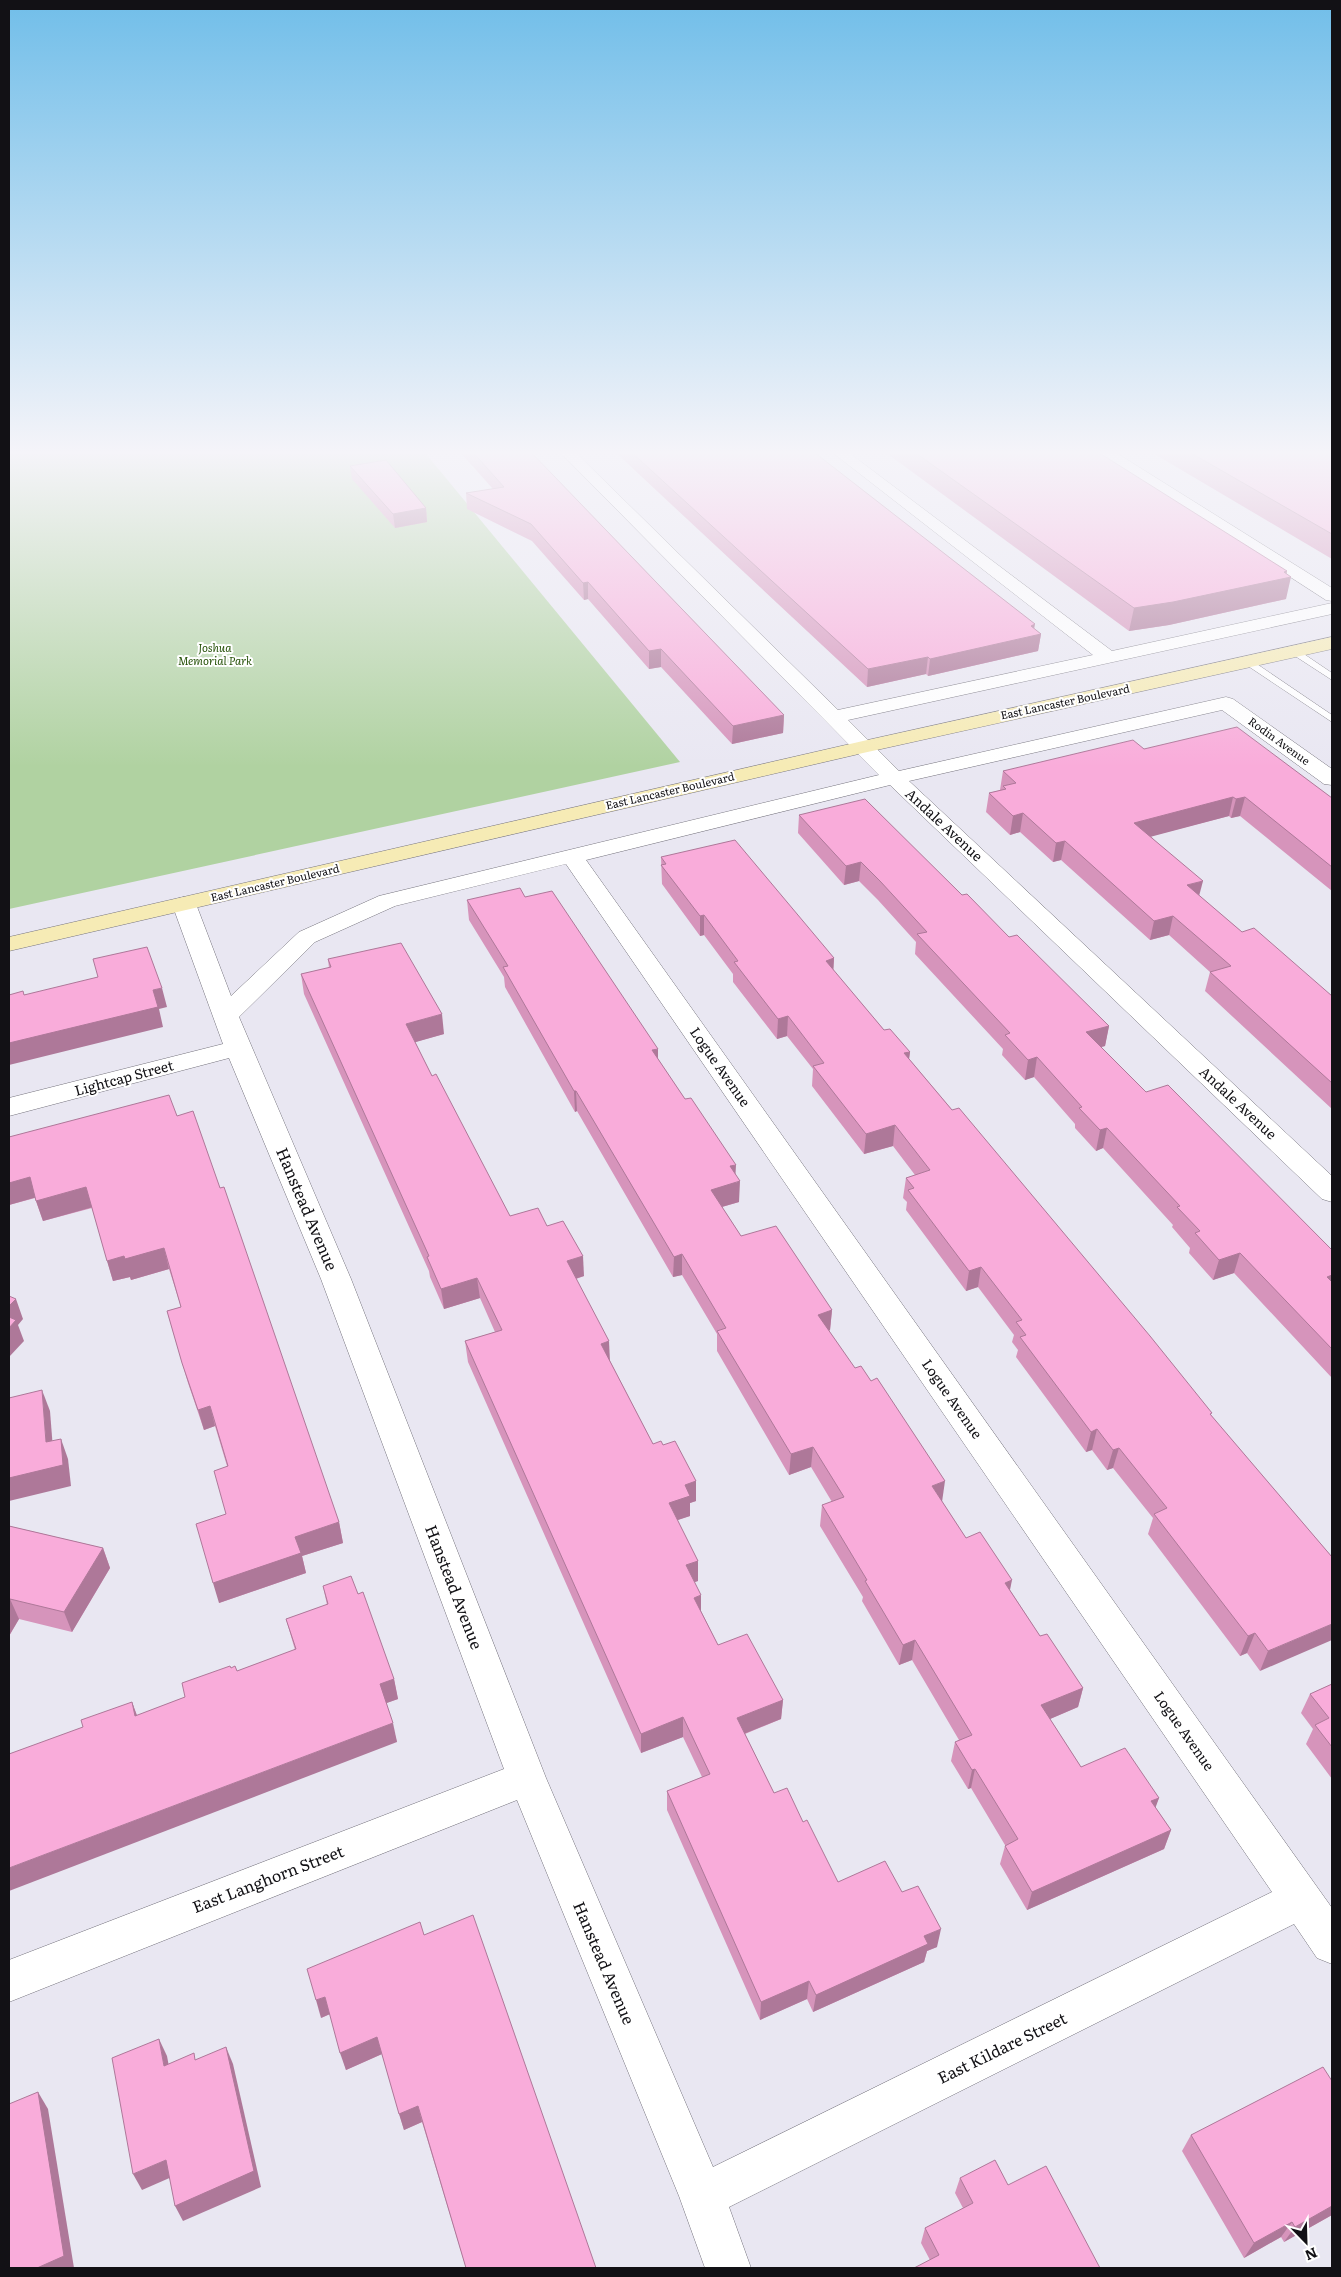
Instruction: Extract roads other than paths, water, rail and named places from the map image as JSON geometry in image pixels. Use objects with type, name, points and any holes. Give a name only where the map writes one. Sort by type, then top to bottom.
[{"type":"main road","name":"East Lancaster Boulevard","points":[[9,944],[863,747],[1332,643]]},
{"type":"street","name":"Andale Avenue","points":[[671,555],[894,778],[1332,1192]]},
{"type":"street","points":[[974,555],[1108,657]]},
{"type":"street","points":[[1268,555],[1332,596]]},
{"type":"street","points":[[835,718],[1332,608]]},
{"type":"street","name":"Rodin Avenue","points":[[894,778],[1226,703],[1332,779]]},
{"type":"street","points":[[226,1015],[307,937],[386,901],[894,778]]},
{"type":"street","name":"Logue Avenue","points":[[571,855],[1332,1943]]},
{"type":"street","name":"Hanstead Avenue","points":[[184,904],[238,1048],[336,1279],[527,1778],[702,2196],[728,2268]]},
{"type":"street","name":"Lightcap Street","points":[[9,1108],[238,1048]]},
{"type":"street","name":"East Langhorn Street","points":[[9,1981],[527,1778]]},
{"type":"street","name":"East Kildare Street","points":[[702,2196],[1302,1899]]},
{"type":"lane","points":[[1295,652],[1332,677]]},
{"type":"lane","points":[[1248,662],[1332,719]]},
{"type":"park label","name":"Joshua Memorial Park","points":[[215,654]]}]
